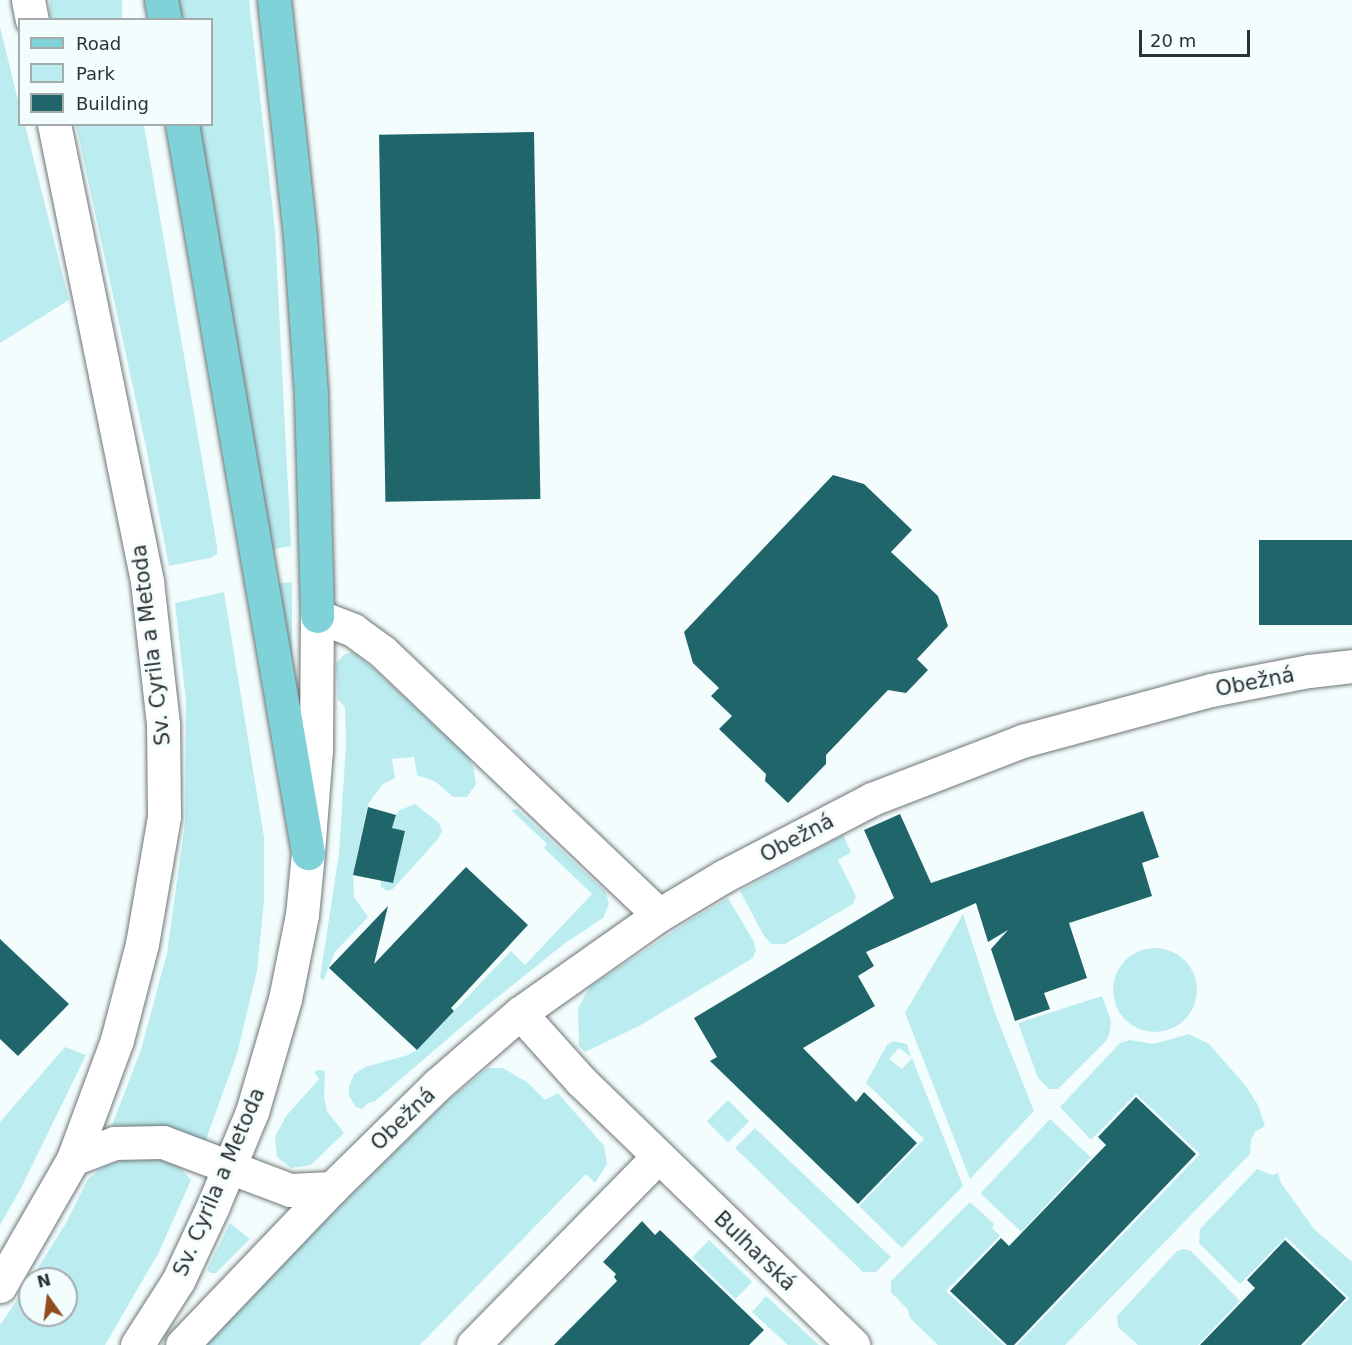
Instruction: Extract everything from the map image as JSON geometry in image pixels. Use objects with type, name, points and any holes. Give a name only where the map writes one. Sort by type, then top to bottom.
[{"type":"main road","points":[[161,0],[165,18]]},
{"type":"main road","points":[[274,0],[300,236],[310,395],[317,616]]},
{"type":"main road","points":[[182,126],[308,853]]},
{"type":"street","points":[[28,0],[32,18]]},
{"type":"street","name":"Sv. Cyrila a Metoda","points":[[0,1286],[73,1159],[117,1040],[142,944],[164,817],[163,724],[147,580],[54,126]]},
{"type":"street","points":[[317,616],[353,630],[383,652],[659,915]]},
{"type":"street","name":"Sv. Cyrila a Metoda","points":[[137,1345],[178,1281],[230,1168],[252,1113],[285,999],[302,915],[308,853],[316,750],[317,616]]},
{"type":"street","name":"Obežná","points":[[182,1345],[333,1188],[438,1084],[520,1013],[659,915],[724,876],[872,799],[1022,741],[1210,690],[1309,671],[1352,666]]},
{"type":"street","name":"Bulharská","points":[[520,1013],[581,1082],[853,1345]]},
{"type":"street","points":[[73,1159],[114,1143],[163,1142],[290,1190],[333,1188]]},
{"type":"street","points":[[473,1345],[658,1156]]},
{"type":"green space","points":[[50,0],[122,0],[122,18],[50,18]]},
{"type":"green space","points":[[177,0],[249,0],[275,230],[291,546],[268,550],[198,126],[213,126],[213,18],[180,18]]},
{"type":"green space","points":[[0,27],[18,100],[18,126],[25,126],[69,300],[0,343]]},
{"type":"green space","points":[[76,126],[144,126],[217,554],[210,558],[169,566],[146,447]]},
{"type":"green space","points":[[292,582],[292,675],[273,584]]},
{"type":"green space","points":[[224,592],[264,837],[264,901],[257,971],[237,1054],[205,1142],[161,1130],[112,1125],[141,1050],[167,953],[185,823],[186,701],[175,603]]},
{"type":"green space","points":[[353,652],[467,756],[473,766],[476,784],[467,797],[453,797],[436,782],[417,775],[414,757],[392,759],[395,778],[383,784],[368,804],[353,875],[354,897],[368,917],[335,952],[323,981],[320,977],[339,854],[346,744],[345,707],[338,699],[336,663],[345,654]]},
{"type":"green space","points":[[415,804],[439,823],[442,831],[438,839],[393,889],[387,891],[381,887],[381,880],[394,878],[405,831],[392,828],[396,815],[400,810]]},
{"type":"green space","points":[[517,809],[606,892],[609,904],[603,918],[564,944],[479,1012],[374,1102],[368,1103],[362,1109],[356,1107],[349,1096],[349,1087],[354,1074],[365,1067],[408,1055],[417,1050],[511,951],[525,965],[592,894],[544,848],[547,844],[511,810]]},
{"type":"green space","points":[[843,835],[851,852],[838,860],[856,896],[853,904],[785,944],[771,944],[764,936],[740,891]]},
{"type":"green space","points":[[728,898],[753,940],[756,950],[753,958],[639,1026],[585,1052],[579,1046],[578,1008],[590,987],[687,922]]},
{"type":"green space","points":[[963,914],[995,1013],[1034,1111],[970,1179],[905,1013]]},
{"type":"green space","points":[[1155,948],[1171,951],[1185,960],[1194,974],[1197,990],[1194,1006],[1185,1020],[1171,1029],[1155,1032],[1139,1029],[1125,1020],[1116,1006],[1113,990],[1116,974],[1125,960],[1139,951]]},
{"type":"green space","points":[[1102,996],[1111,1021],[1106,1041],[1058,1089],[1049,1089],[1038,1078],[1018,1023]]},
{"type":"green space","points":[[1189,1034],[1209,1044],[1245,1085],[1258,1105],[1265,1126],[1255,1132],[1251,1140],[1250,1154],[1065,1345],[1017,1345],[1200,1154],[1136,1094],[1091,1140],[1060,1107],[1120,1043],[1130,1040],[1153,1044]]},
{"type":"green space","points":[[893,1041],[907,1044],[911,1057],[899,1048],[889,1059],[902,1069],[912,1058],[963,1186],[902,1248],[859,1206],[924,1139],[866,1083],[887,1045]]},
{"type":"green space","points":[[65,1047],[86,1055],[21,1188],[0,1225],[0,1122]]},
{"type":"green space","points":[[488,1068],[503,1068],[527,1082],[545,1100],[558,1093],[604,1146],[607,1164],[595,1183],[586,1174],[420,1345],[198,1345],[446,1102]]},
{"type":"green space","points":[[325,1071],[324,1097],[327,1111],[344,1133],[311,1165],[291,1168],[277,1157],[275,1137],[286,1116],[319,1079],[314,1072]]},
{"type":"green space","points":[[728,1100],[749,1121],[728,1142],[707,1121]]},
{"type":"green space","points":[[1050,1119],[1091,1157],[1021,1232],[980,1194]]},
{"type":"green space","points":[[755,1128],[891,1257],[876,1272],[863,1272],[735,1148]]},
{"type":"green space","points":[[144,1157],[164,1160],[180,1167],[191,1180],[159,1252],[105,1345],[0,1345],[0,1325],[18,1299],[18,1327],[78,1327],[78,1267],[38,1267],[66,1223],[88,1179],[103,1167],[123,1160]]},
{"type":"green space","points":[[1257,1169],[1272,1175],[1278,1173],[1281,1183],[1314,1229],[1352,1262],[1352,1345],[1304,1345],[1349,1298],[1286,1237],[1240,1284],[1199,1243],[1200,1229]]},
{"type":"green space","points":[[970,1202],[994,1224],[992,1228],[1000,1236],[946,1291],[1004,1345],[938,1345],[910,1318],[908,1310],[891,1292],[891,1281]]},
{"type":"green space","points":[[230,1223],[250,1239],[216,1273],[211,1273],[207,1270]]},
{"type":"green space","points":[[709,1240],[752,1282],[735,1299],[692,1257]]},
{"type":"green space","points":[[1183,1249],[1191,1251],[1240,1301],[1198,1345],[1138,1345],[1118,1327],[1117,1316],[1177,1251]]},
{"type":"green space","points":[[766,1296],[819,1345],[788,1345],[752,1312]]},
{"type":"building","points":[[534,132],[540,499],[385,502],[379,135]]},
{"type":"building","points":[[833,475],[864,484],[912,530],[891,552],[938,596],[948,626],[917,659],[928,670],[906,693],[888,690],[826,755],[826,764],[788,803],[765,781],[766,774],[719,729],[732,716],[711,696],[719,688],[693,663],[684,632]]},
{"type":"building","points":[[1259,540],[1352,540],[1352,625],[1259,625]]},
{"type":"building","points":[[368,807],[396,815],[392,828],[405,831],[393,883],[353,875]]},
{"type":"building","points":[[1143,811],[1159,857],[1142,863],[1152,896],[1069,923],[1087,978],[1044,993],[1050,1009],[1015,1021],[991,949],[1008,930],[988,942],[976,903],[866,952],[874,966],[858,976],[875,1006],[803,1048],[856,1102],[864,1092],[917,1143],[858,1204],[710,1061],[717,1057],[694,1018],[894,898],[864,830],[900,814],[931,883]]},
{"type":"building","points":[[466,867],[528,925],[451,1008],[454,1011],[417,1050],[329,968],[388,906],[374,964]]},
{"type":"building","points":[[0,939],[69,1004],[18,1056],[0,1039]]},
{"type":"building","points":[[1136,1097],[1196,1154],[1014,1345],[1007,1345],[950,1291],[1001,1238],[1009,1246],[1106,1145],[1098,1137]]},
{"type":"building","points":[[642,1221],[655,1235],[660,1230],[764,1330],[749,1345],[554,1345],[617,1281],[614,1277],[616,1274],[603,1262]]},
{"type":"building","points":[[1285,1240],[1346,1298],[1301,1345],[1200,1345],[1255,1288],[1247,1280]]}]
